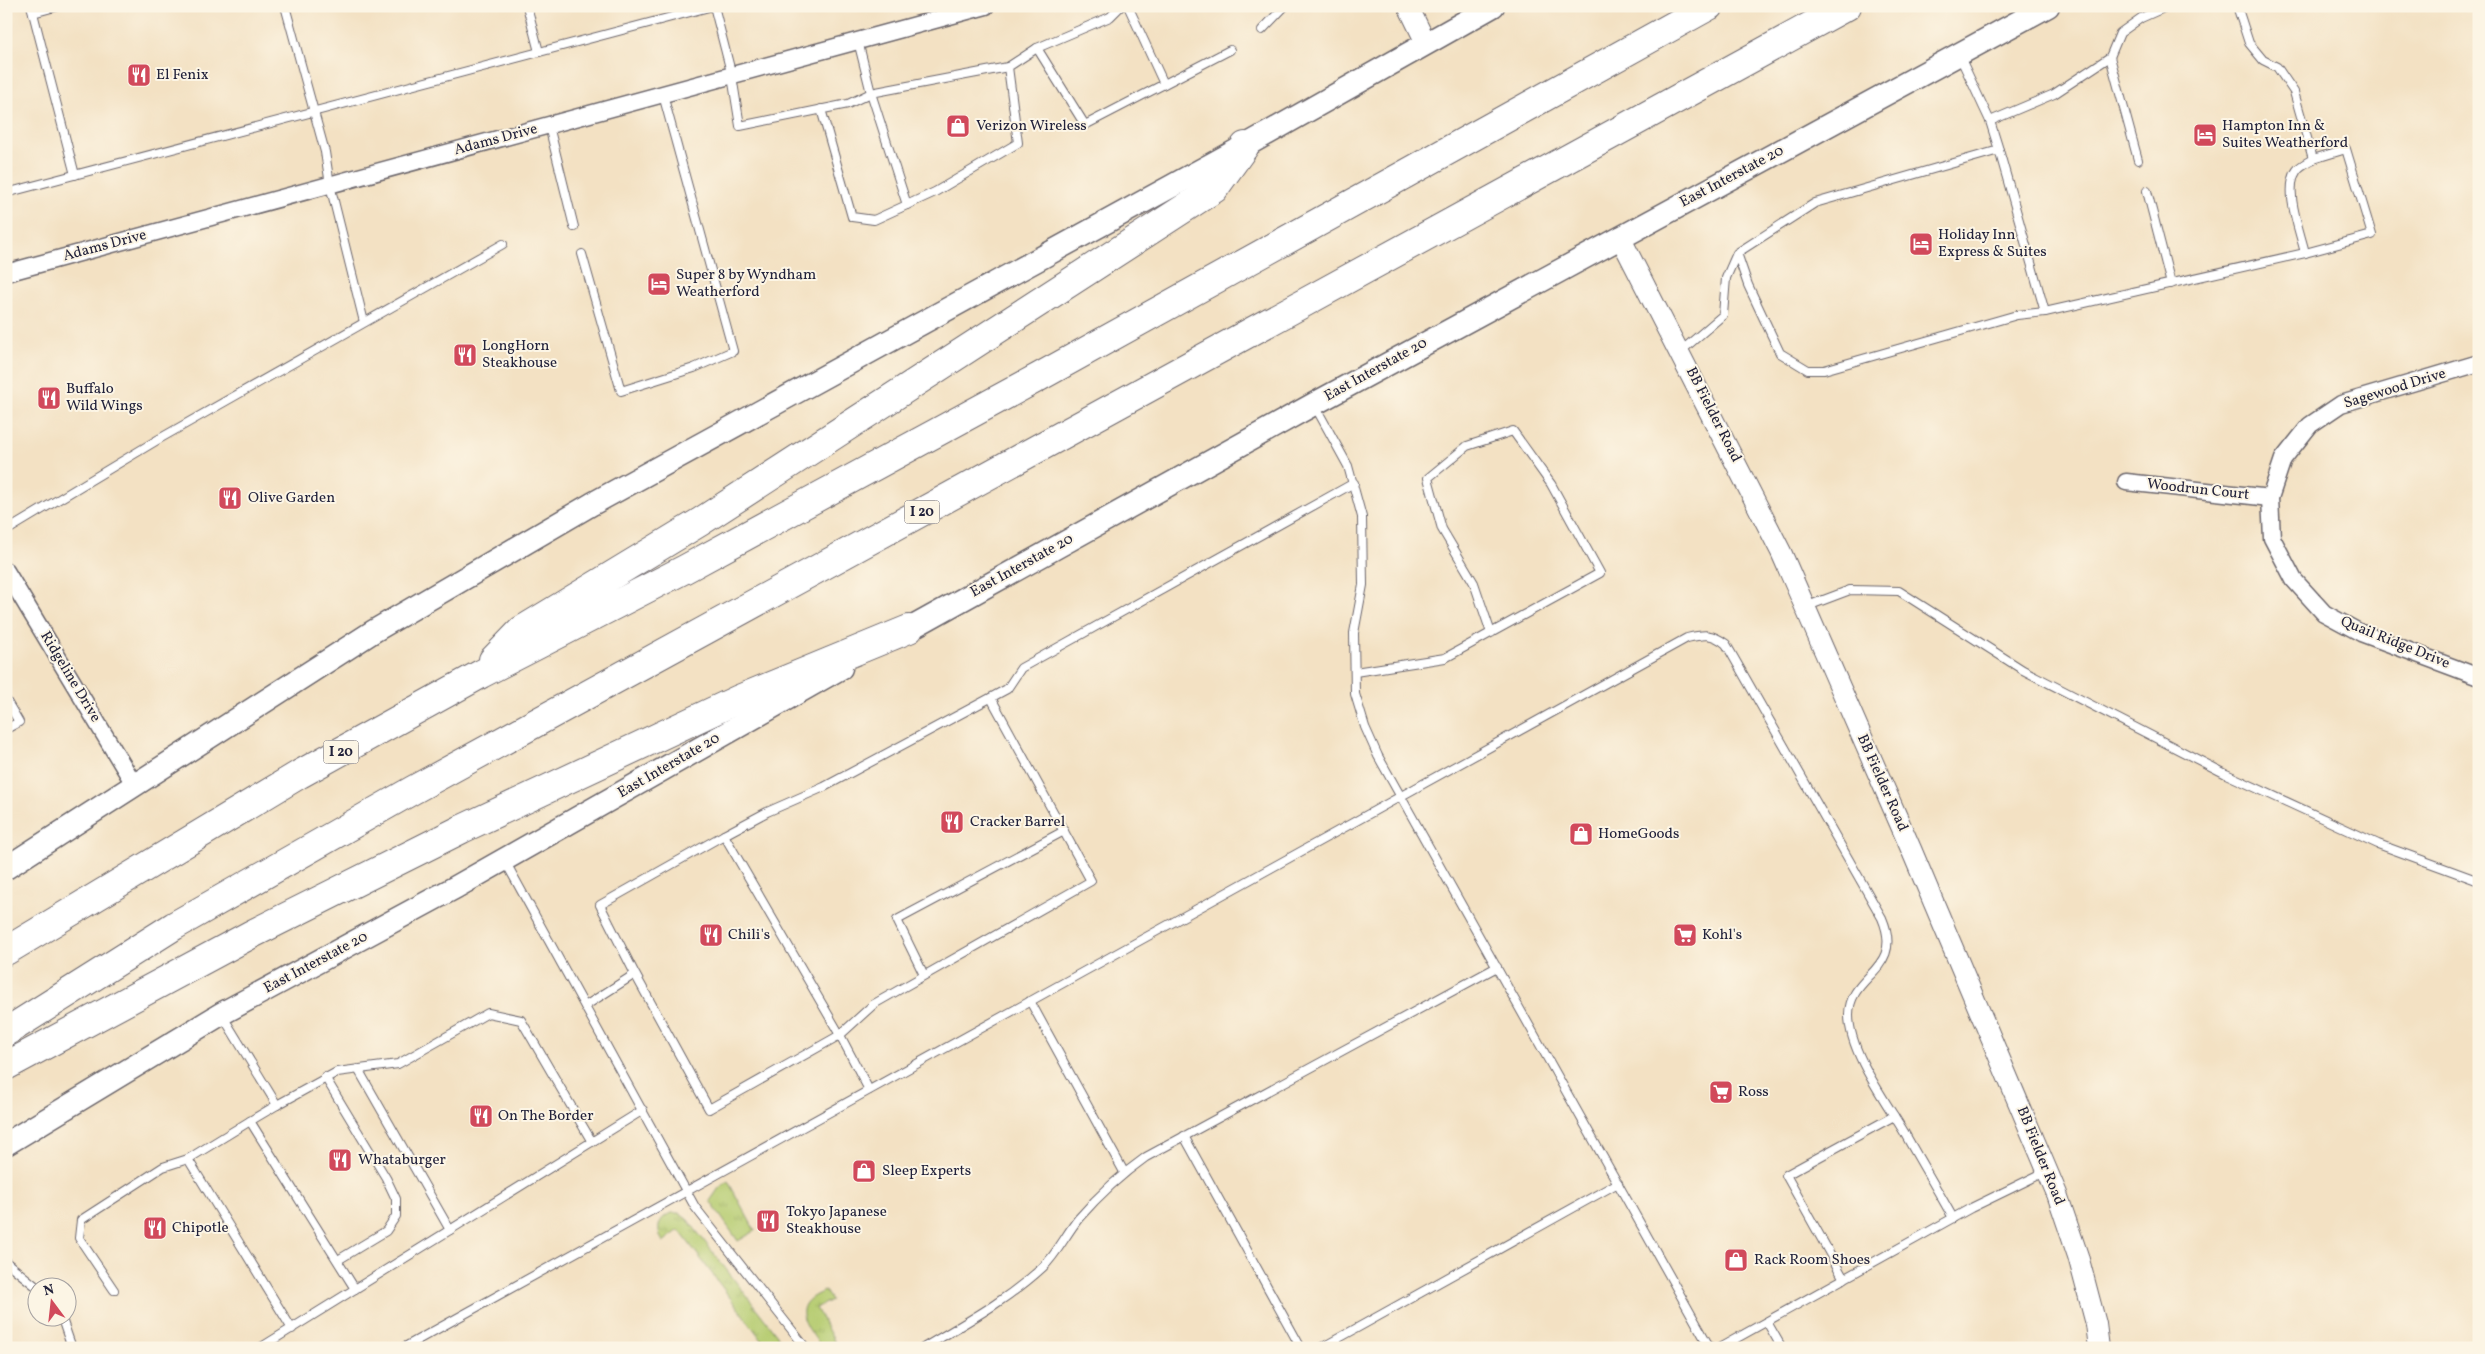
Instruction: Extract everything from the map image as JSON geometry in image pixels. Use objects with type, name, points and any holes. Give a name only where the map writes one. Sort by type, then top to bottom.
[{"type":"highway","name":"I 20","points":[[6,951],[300,774],[480,674],[685,570],[1005,396],[1709,6]]},
{"type":"highway","name":"I 20","points":[[6,1032],[174,926],[413,790],[1846,6]]},
{"type":"highway","points":[[480,674],[522,630],[700,522],[1214,188],[1245,146]]},
{"type":"highway","points":[[6,1066],[250,935],[462,829],[739,699],[908,629]]},
{"type":"main road","points":[[6,868],[374,631],[592,504],[1245,146],[1492,6]]},
{"type":"main road","name":"East Interstate 20","points":[[6,1144],[221,1014],[504,860],[908,629],[1314,404],[1620,237],[1960,56],[2048,6]]},
{"type":"street","name":"Adams Drive","points":[[6,274],[986,6]]},
{"type":"street","points":[[1408,6],[1426,42]]},
{"type":"street","name":"BB Fielder Road","points":[[1620,237],[1749,486],[1805,607],[1911,849],[2046,1171],[2078,1256],[2096,1324],[2100,1348]]},
{"type":"street","name":"Sagewood Drive","points":[[2270,498],[2283,459],[2310,425],[2341,404],[2479,363]]},
{"type":"street","name":"Woodrun Court","points":[[2126,482],[2270,498]]},
{"type":"street","name":"Quail Ridge Drive","points":[[2270,498],[2272,538],[2294,580],[2324,613],[2361,633],[2479,677]]},
{"type":"street","name":"Ridgeline Drive","points":[[6,571],[134,784]]},
{"type":"lane","points":[[59,6],[32,10],[75,175]]},
{"type":"lane","points":[[285,6],[325,152],[330,185],[364,322]]},
{"type":"lane","points":[[527,6],[539,52]]},
{"type":"lane","points":[[6,194],[713,6],[732,76],[740,126],[848,104],[871,93],[1008,67],[1037,48],[1110,18],[1121,6]]},
{"type":"lane","points":[[1128,6],[1164,84]]},
{"type":"lane","points":[[1262,30],[1285,6]]},
{"type":"lane","points":[[1990,121],[2054,94],[2110,57],[2120,33],[2141,18],[2168,6]]},
{"type":"lane","points":[[2237,6],[2249,44],[2263,60],[2277,67],[2294,92],[2313,158]]},
{"type":"lane","points":[[858,41],[871,93],[907,205]]},
{"type":"lane","points":[[1037,48],[1084,125],[1230,50]]},
{"type":"lane","points":[[1960,56],[1990,121],[2045,312]]},
{"type":"lane","points":[[2110,57],[2138,160]]},
{"type":"lane","points":[[821,109],[852,217],[874,220],[935,192],[1018,143],[1008,67]]},
{"type":"lane","points":[[582,254],[621,392],[694,368],[733,351],[663,94]]},
{"type":"lane","points":[[549,126],[574,227]]},
{"type":"lane","points":[[1737,253],[1748,285],[1780,353],[1808,370],[1824,370],[2017,315],[2045,312],[2171,284],[2306,253],[2372,235],[2346,149],[2313,158],[2298,169],[2290,183],[2306,253]]},
{"type":"lane","points":[[1680,352],[1723,315],[1726,278],[1737,253],[1815,203],[1999,150]]},
{"type":"lane","points":[[2147,191],[2171,284]]},
{"type":"lane","points":[[6,531],[159,439],[503,244]]},
{"type":"lane","points":[[1314,404],[1338,444],[1354,483],[1362,517],[1364,550],[1363,584],[1354,633],[1355,694],[1365,727],[1401,796],[1710,1348]]},
{"type":"lane","points":[[1355,672],[1445,658],[1491,633],[1600,572],[1551,484],[1513,431],[1467,446],[1428,478],[1442,529],[1474,583],[1491,633]]},
{"type":"lane","points":[[991,698],[1092,882],[874,1004],[840,1035],[709,1109],[635,974],[600,905],[767,812],[824,787],[991,698],[1007,689],[1021,668],[1354,483]]},
{"type":"lane","points":[[1805,607],[1850,590],[1899,591],[2023,670],[2226,774],[2378,844],[2479,881]]},
{"type":"lane","points":[[403,1348],[1687,638],[1705,634],[1716,636],[1726,644],[1882,918],[1888,934],[1889,947],[1884,958],[1855,994],[1849,1013],[1850,1028],[1859,1053],[1953,1218]]},
{"type":"lane","points":[[6,700],[20,722],[6,729]]},
{"type":"lane","points":[[924,975],[897,920],[1064,831]]},
{"type":"lane","points":[[724,835],[840,1035],[869,1090]]},
{"type":"lane","points":[[504,860],[695,1207],[806,1348]]},
{"type":"lane","points":[[923,1348],[991,1308],[1044,1266],[1079,1218],[1124,1172],[1146,1156],[1497,967]]},
{"type":"lane","points":[[585,1006],[635,974]]},
{"type":"lane","points":[[1030,1001],[1124,1172]]},
{"type":"lane","points":[[114,1290],[79,1238],[81,1220],[163,1167],[188,1159],[325,1078],[337,1072],[398,1064],[488,1013],[521,1020],[592,1142]]},
{"type":"lane","points":[[221,1014],[277,1105]]},
{"type":"lane","points":[[358,1069],[450,1230]]},
{"type":"lane","points":[[325,1078],[386,1178],[396,1200],[396,1216],[386,1231],[338,1260]]},
{"type":"lane","points":[[263,1347],[643,1110]]},
{"type":"lane","points":[[1844,1279],[1786,1175],[1894,1116]]},
{"type":"lane","points":[[250,1121],[355,1289]]},
{"type":"lane","points":[[1184,1136],[1300,1348]]},
{"type":"lane","points":[[188,1159],[292,1329]]},
{"type":"lane","points":[[1719,1348],[1953,1218],[2046,1171]]},
{"type":"lane","points":[[1321,1348],[1618,1183]]},
{"type":"lane","points":[[6,1262],[28,1280]]},
{"type":"lane","points":[[1767,1322],[1782,1348]]},
{"type":"lane","points":[[64,1326],[72,1348]]},
{"type":"green space","points":[[728,1181],[755,1231],[738,1241],[710,1201],[719,1188]]},
{"type":"green space","points":[[679,1213],[688,1220],[787,1348],[768,1348],[679,1230],[663,1242],[659,1233],[659,1225],[666,1215]]},
{"type":"green space","points":[[825,1291],[831,1300],[816,1308],[838,1348],[822,1348],[810,1331],[803,1316],[803,1309],[806,1303]]},
{"type":"place","name":"El Fenix","points":[[139,75]]},
{"type":"place","name":"Verizon Wireless","points":[[958,126]]},
{"type":"place","name":"Hampton Inn & Suites Weatherford","points":[[2205,135]]},
{"type":"place","name":"Holiday Inn Express & Suites","points":[[1921,244]]},
{"type":"place","name":"Super 8 by Wyndham Weatherford","points":[[659,284]]},
{"type":"place","name":"LongHorn Steakhouse","points":[[465,355]]},
{"type":"place","name":"Buffalo Wild Wings","points":[[49,398]]},
{"type":"place","name":"Olive Garden","points":[[230,498]]},
{"type":"place","name":"Cracker Barrel","points":[[952,822]]},
{"type":"place","name":"HomeGoods","points":[[1581,834]]},
{"type":"place","name":"Chili's","points":[[711,935]]},
{"type":"place","name":"Kohl's","points":[[1685,935]]},
{"type":"place","name":"Ross","points":[[1721,1092]]},
{"type":"place","name":"On The Border","points":[[481,1116]]},
{"type":"place","name":"Whataburger","points":[[340,1160]]},
{"type":"place","name":"Sleep Experts","points":[[864,1171]]},
{"type":"place","name":"Tokyo Japanese Steakhouse","points":[[768,1221]]},
{"type":"place","name":"Chipotle","points":[[155,1228]]},
{"type":"place","name":"Rack Room Shoes","points":[[1736,1260]]}]
